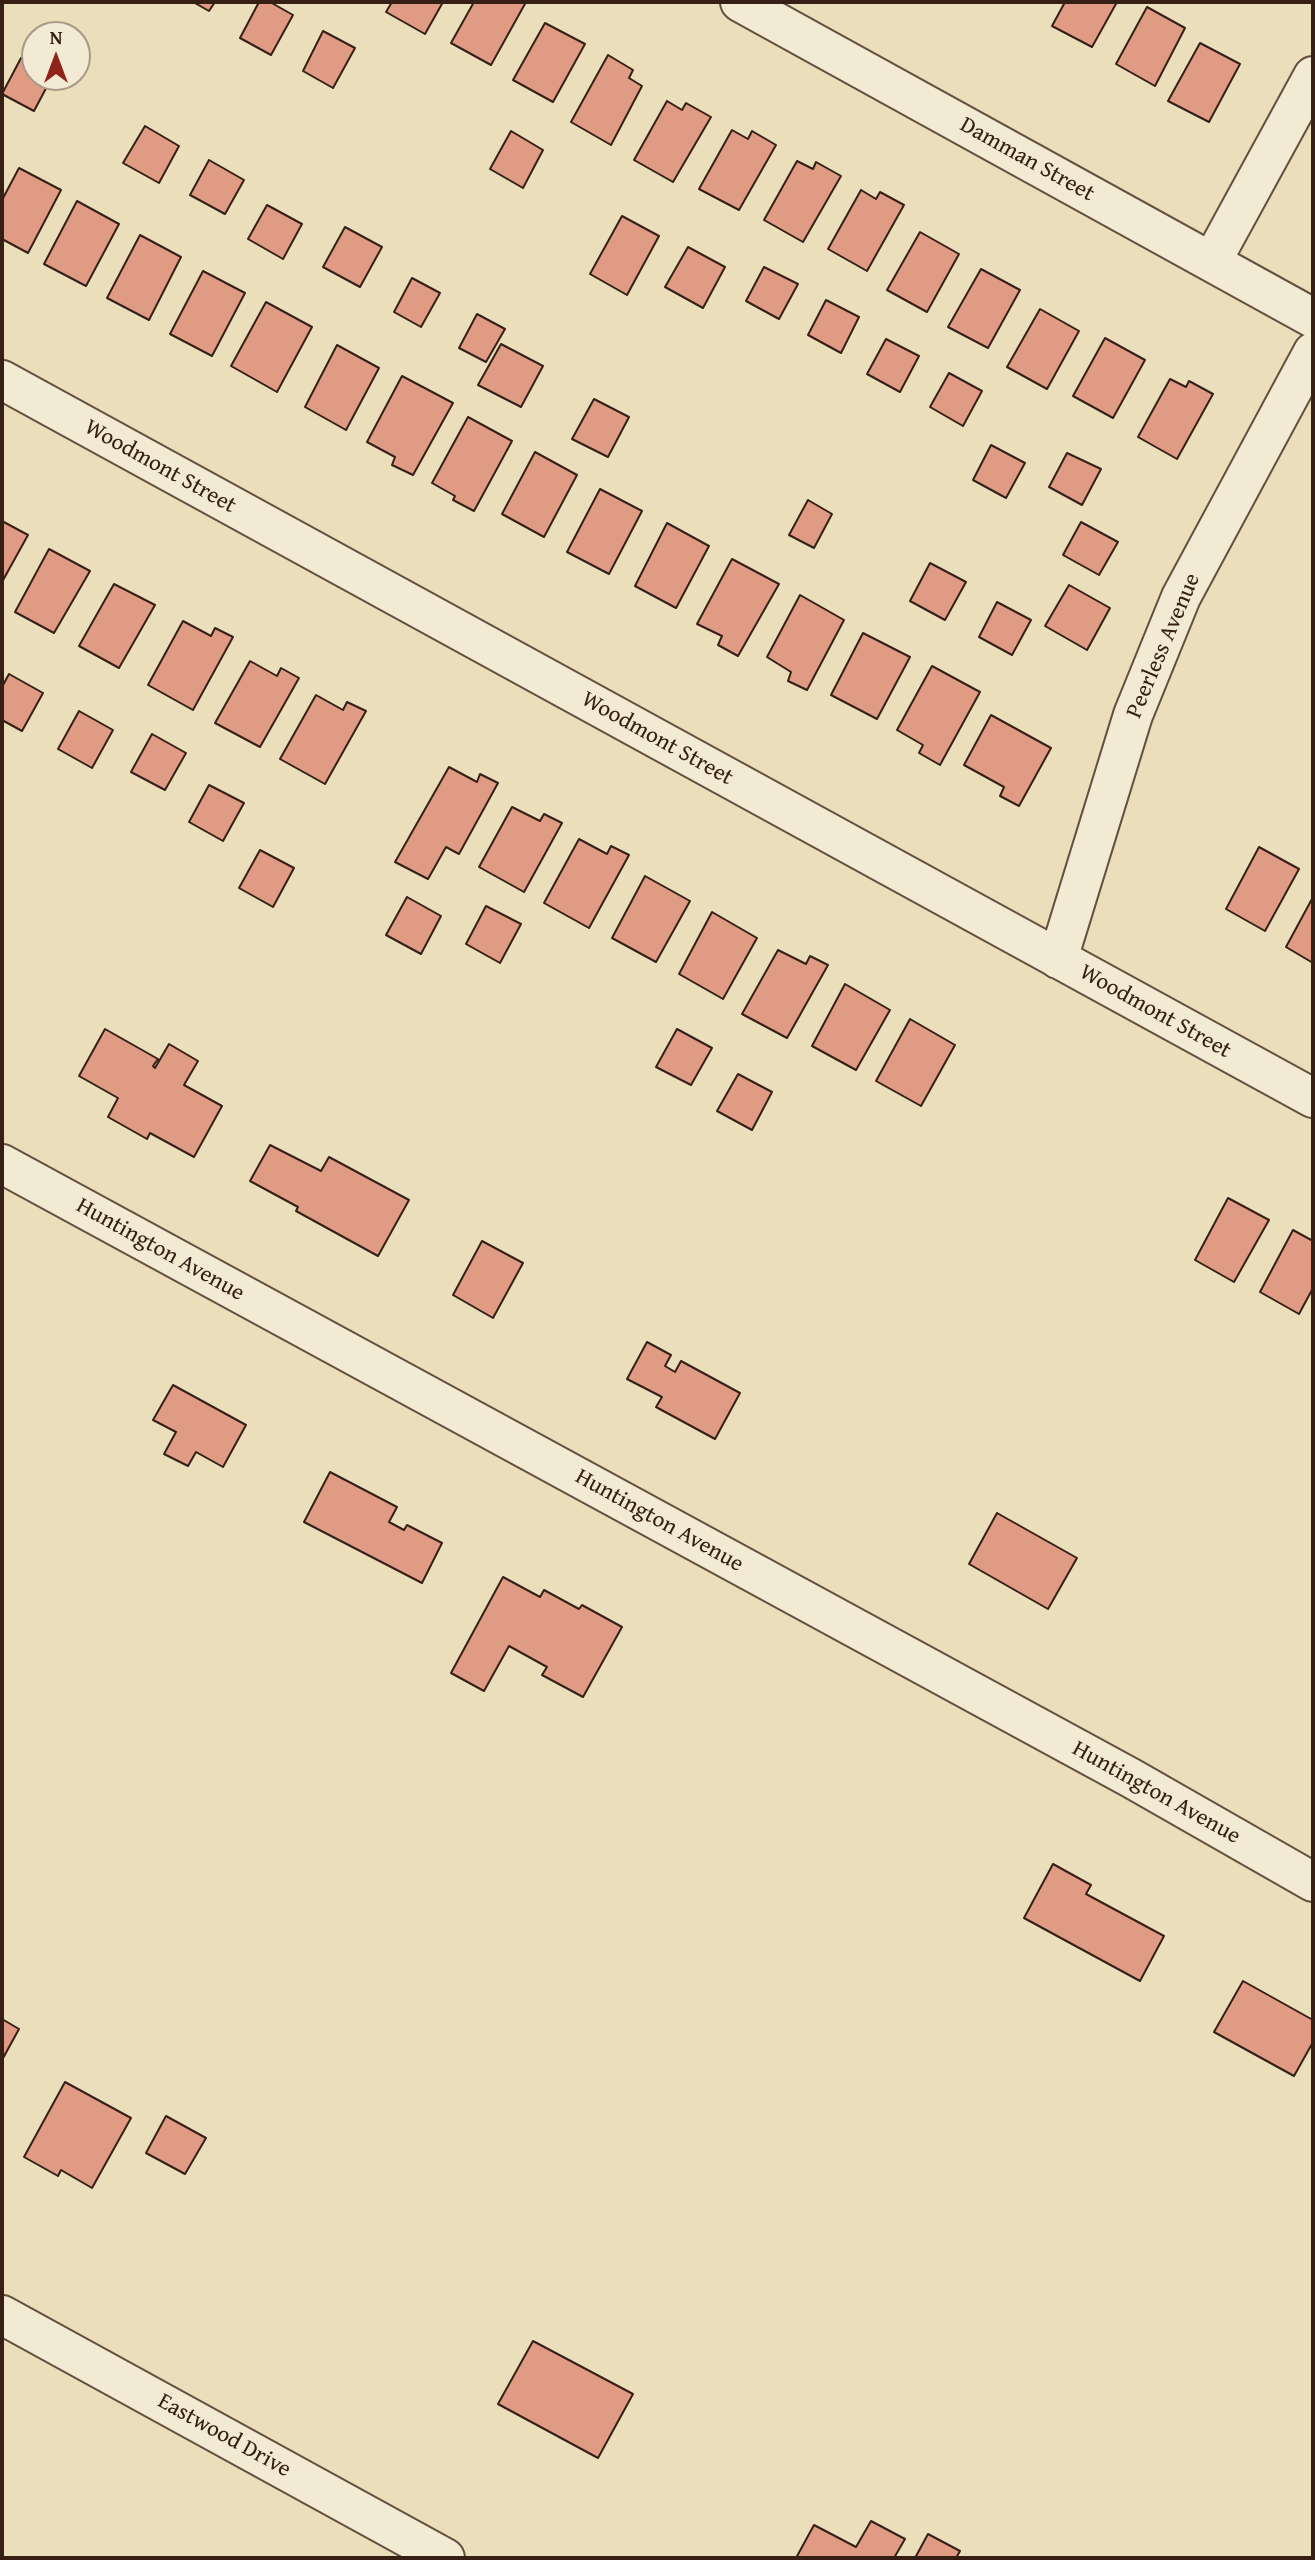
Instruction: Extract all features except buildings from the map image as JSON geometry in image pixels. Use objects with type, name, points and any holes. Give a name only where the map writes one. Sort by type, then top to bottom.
[{"type":"street","name":"Damman Street","points":[[740,2],[1313,318]]},
{"type":"street","points":[[1212,261],[1313,76]]},
{"type":"street","name":"Peerless Avenue","points":[[1058,959],[1133,715],[1181,597],[1313,352]]},
{"type":"street","name":"Woodmont Street","points":[[2,380],[1313,1098]]},
{"type":"street","name":"Huntington Avenue","points":[[2,1164],[1131,1778],[1313,1882]]},
{"type":"street","name":"Eastwood Drive","points":[[2,2315],[445,2558]]}]
